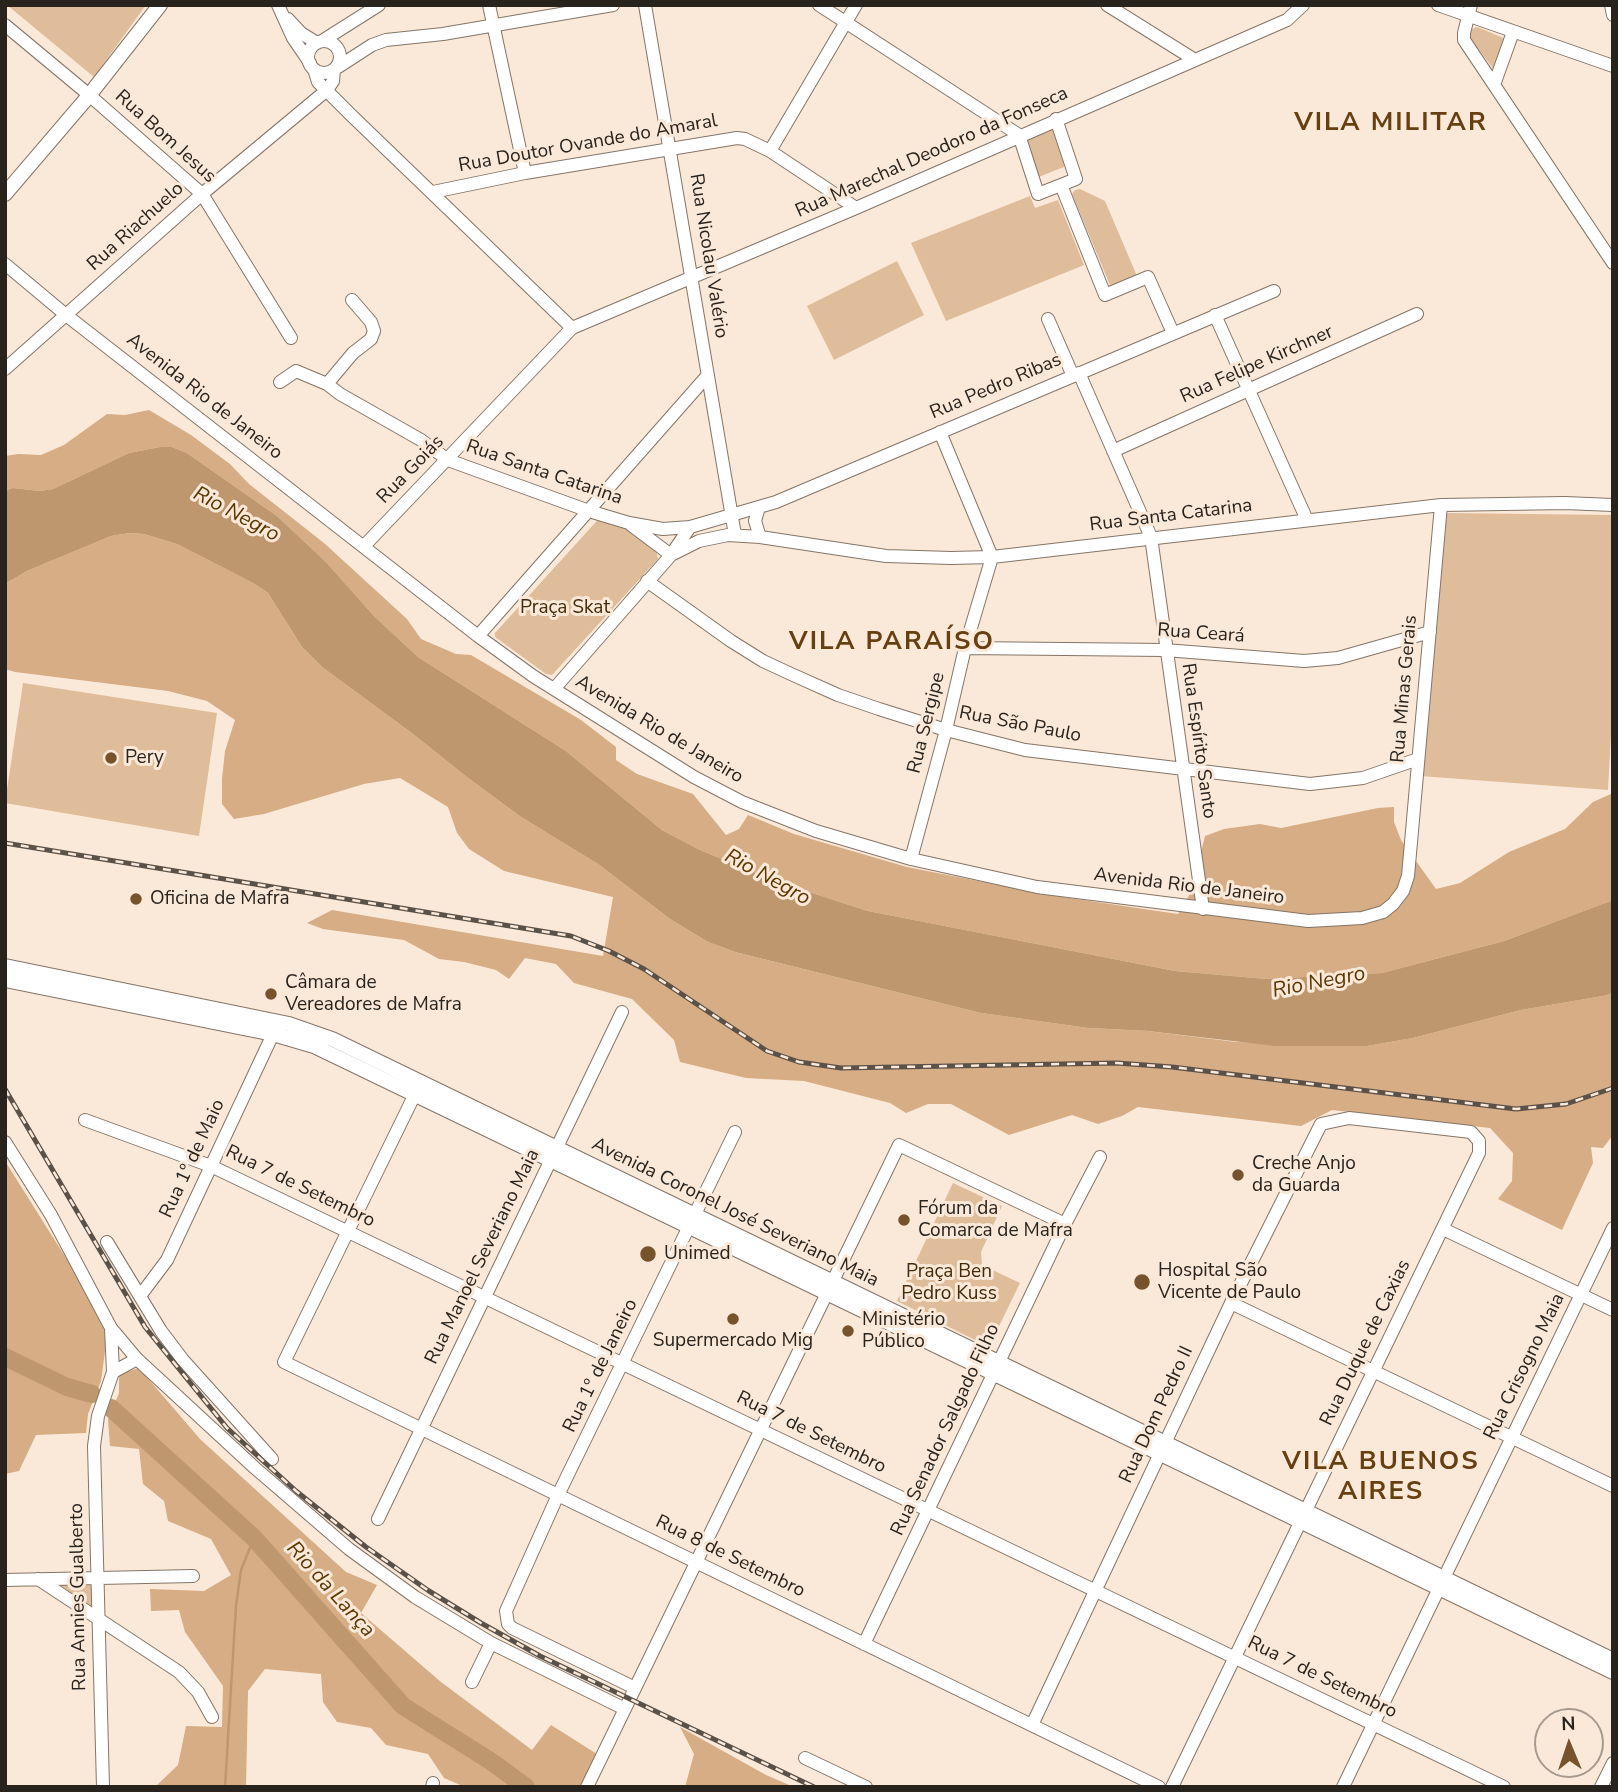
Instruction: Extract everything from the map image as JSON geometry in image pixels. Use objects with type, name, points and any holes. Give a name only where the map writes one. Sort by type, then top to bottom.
[{"type":"main road","points":[[5,194],[160,5]]},
{"type":"main road","name":"Avenida Coronel José Severiano Maia","points":[[5,966],[304,1028],[332,1039],[554,1154],[1442,1583],[1613,1660]]},
{"type":"main road","name":"Avenida Coronel José Severiano Maia","points":[[5,980],[273,1034],[314,1046],[415,1094],[554,1154]]},
{"type":"main road","name":"Avenida Coronel José Severiano Maia","points":[[1442,1583],[1613,1672]]},
{"type":"street","points":[[333,77],[318,82],[308,56],[310,51],[319,42],[379,5]]},
{"type":"street","points":[[489,5],[525,173]]},
{"type":"street","name":"Rua Riachuelo","points":[[5,369],[372,45],[386,40],[443,34],[613,5]]},
{"type":"street","name":"Rua Nicolau Valério","points":[[645,5],[731,513]]},
{"type":"street","points":[[819,5],[1019,135],[1037,192],[1076,178],[1056,119]]},
{"type":"street","points":[[770,151],[856,5]]},
{"type":"street","points":[[1107,5],[1195,60]]},
{"type":"street","name":"Rua Marechal Deodoro da Fonseca","points":[[572,328],[856,208],[1287,20],[1303,5]]},
{"type":"street","points":[[1438,5],[1470,11],[1513,32],[1613,66]]},
{"type":"street","points":[[1611,5],[1613,15]]},
{"type":"street","points":[[279,8],[301,33],[319,42],[332,43],[339,50],[333,77],[351,115],[572,328]]},
{"type":"street","points":[[279,8],[293,38],[313,67],[333,77]]},
{"type":"street","points":[[1470,11],[1464,40],[1613,263]]},
{"type":"street","name":"Rua Bom Jesus","points":[[5,25],[89,94],[202,194],[291,338]]},
{"type":"street","points":[[1494,85],[1513,32]]},
{"type":"street","name":"Rua Doutor Ovande do Amaral","points":[[433,192],[525,173],[737,138],[770,151],[856,208]]},
{"type":"street","points":[[1061,185],[1105,295],[1148,277],[1173,333]]},
{"type":"street","name":"Avenida Rio de Janeiro","points":[[5,264],[478,636],[554,689],[694,777],[733,798],[816,831],[911,859],[1037,887],[1203,909],[1308,921],[1362,918],[1383,912],[1394,904],[1404,891],[1408,876]]},
{"type":"street","name":"Rua Pedro Ribas","points":[[731,513],[776,502],[1274,291]]},
{"type":"street","points":[[327,384],[353,353],[371,339],[374,331],[372,322],[352,300]]},
{"type":"street","name":"Rua Felipe Kirchner","points":[[1113,451],[1417,314]]},
{"type":"street","points":[[1215,315],[1307,520]]},
{"type":"street","name":"Rua Espírito Santo","points":[[1048,319],[1113,451],[1151,537],[1203,909]]},
{"type":"street","name":"Rua Goiás","points":[[364,547],[572,328]]},
{"type":"street","name":"Rua Santa Catarina","points":[[280,382],[296,371],[327,384],[357,405],[421,440],[448,460],[629,523],[663,529],[690,527],[731,513]]},
{"type":"street","points":[[478,636],[708,375]]},
{"type":"street","points":[[940,432],[992,557]]},
{"type":"street","name":"Rua Santa Catarina","points":[[629,523],[671,555],[699,541],[735,535],[886,556],[992,557],[1441,505],[1613,505]]},
{"type":"street","name":"Rua Minas Gerais","points":[[1408,876],[1441,505]]},
{"type":"street","points":[[759,507],[755,521],[760,537]]},
{"type":"street","points":[[731,513],[735,535]]},
{"type":"street","points":[[554,689],[671,555],[690,527]]},
{"type":"street","name":"Rua Sergipe","points":[[911,859],[965,648],[992,557]]},
{"type":"street","name":"Rua São Paulo","points":[[647,581],[763,661],[838,695],[946,730],[1050,754],[1295,783],[1325,783],[1363,778],[1418,759]]},
{"type":"street","name":"Rua Ceará","points":[[965,648],[1165,650],[1304,661],[1322,660],[1430,632]]},
{"type":"street","name":"Rua Manoel Severiano Maia","points":[[378,1519],[622,1012]]},
{"type":"street","name":"Rua 1º de Maio","points":[[139,1296],[167,1260],[273,1034]]},
{"type":"street","points":[[347,1231],[415,1094]]},
{"type":"street","name":"Rua Duque de Caxias","points":[[1172,1787],[1479,1153],[1479,1141],[1471,1132],[1462,1129],[1349,1118],[1321,1124]]},
{"type":"street","name":"Rua 7 de Setembro","points":[[90,1123],[211,1166],[1504,1787]]},
{"type":"street","name":"Rua Dom Pedro II","points":[[1032,1725],[1231,1303],[1321,1124]]},
{"type":"street","name":"Rua 1º de Janeiro","points":[[635,1688],[513,1628],[506,1618],[509,1604],[558,1495],[735,1132]]},
{"type":"street","points":[[5,1142],[51,1215],[111,1328],[137,1359],[282,1492],[349,1549],[415,1597],[491,1643],[625,1709]]},
{"type":"street","points":[[587,1787],[899,1145],[1065,1224]]},
{"type":"street","name":"Rua Senador Salgado Filho","points":[[864,1644],[1065,1224],[1100,1157]]},
{"type":"street","name":"Rua Crisogno Maia","points":[[1343,1787],[1613,1228]]},
{"type":"street","points":[[1443,1229],[1613,1310]]},
{"type":"street","name":"Rua 8 de Setembro","points":[[347,1231],[284,1362],[1159,1787]]},
{"type":"street","points":[[107,1242],[161,1331],[183,1360],[272,1459]]},
{"type":"street","points":[[1231,1303],[1613,1486]]},
{"type":"street","name":"Rua Annies Gualberto","points":[[103,1787],[94,1446],[103,1401],[113,1372],[111,1328]]},
{"type":"street","points":[[113,1372],[137,1359]]},
{"type":"street","points":[[5,1580],[193,1576]]},
{"type":"street","points":[[38,1579],[179,1672],[198,1692],[212,1717]]},
{"type":"street","points":[[472,1682],[491,1643]]},
{"type":"street","points":[[805,1758],[866,1787]]},
{"type":"street","points":[[1601,1787],[1613,1763]]},
{"type":"green space","points":[[7,5],[146,5],[94,77]]},
{"type":"green space","points":[[1477,27],[1506,39],[1495,71],[1470,38],[1470,30]]},
{"type":"green space","points":[[1056,127],[1069,165],[1036,178],[1022,138]]},
{"type":"green space","points":[[1080,189],[1105,201],[1137,276],[1110,285],[1072,194]]},
{"type":"green space","points":[[1030,196],[1035,208],[1058,200],[1084,265],[946,321],[911,243]]},
{"type":"green space","points":[[897,261],[924,315],[834,360],[807,306]]},
{"type":"green space","name":"Praça Skat","points":[[604,513],[656,550],[658,559],[552,675],[546,674],[495,637],[495,633]]},
{"type":"green space","points":[[1447,513],[1613,515],[1613,696],[1608,790],[1420,776]]},
{"type":"green space","name":"Pery","points":[[23,683],[217,713],[199,836],[5,803]]},
{"type":"green space","name":"Praça Ben Pedro Kuss","points":[[953,1183],[1002,1206],[981,1252],[982,1265],[1020,1283],[989,1347],[897,1301]]},
{"type":"green space","points":[[60,1585],[91,1585],[92,1607]]},
{"type":"shaded area","points":[[149,410],[191,435],[230,464],[249,484],[324,543],[407,619],[421,639],[456,654],[471,655],[581,720],[616,747],[616,760],[637,774],[693,794],[726,835],[739,829],[748,815],[794,834],[907,867],[1049,895],[1178,914],[1191,892],[1205,836],[1224,829],[1260,824],[1281,828],[1394,807],[1394,822],[1401,840],[1436,889],[1460,883],[1509,852],[1565,829],[1593,802],[1613,793],[1613,900],[1504,941],[1382,973],[1267,979],[1175,971],[868,911],[778,882],[700,850],[662,830],[566,751],[418,657],[374,616],[326,562],[277,516],[187,453],[172,447],[160,447],[129,453],[53,489],[40,491],[13,488],[5,491],[5,456],[41,455],[64,445],[107,414],[125,415]]},
{"type":"shaded area","points":[[144,534],[177,544],[268,593],[302,647],[322,667],[521,817],[598,864],[670,919],[708,942],[735,952],[981,1013],[1088,1028],[1148,1031],[1236,1042],[1367,1046],[1413,1038],[1521,1010],[1613,993],[1613,1135],[1603,1148],[1591,1147],[1593,1163],[1562,1230],[1498,1199],[1512,1181],[1513,1153],[1490,1128],[1332,1110],[1301,1126],[1138,1107],[1098,1124],[1072,1115],[1009,1135],[951,1104],[928,1104],[906,1113],[890,1103],[804,1081],[746,1078],[680,1062],[674,1040],[632,999],[574,983],[556,964],[525,958],[509,979],[496,970],[439,959],[404,940],[323,929],[307,923],[332,910],[603,956],[613,897],[504,871],[469,849],[457,833],[448,807],[400,778],[364,784],[264,814],[234,819],[222,804],[222,779],[225,751],[235,720],[207,701],[168,691],[5,669],[5,584],[27,571],[111,536]]},
{"type":"shaded area","points":[[5,1161],[88,1293],[107,1337],[101,1381],[88,1414],[86,1433],[36,1435],[19,1471],[5,1474]]},
{"type":"shaded area","points":[[139,1368],[200,1439],[346,1572],[377,1585],[361,1613],[441,1682],[532,1750],[551,1725],[597,1754],[581,1787],[465,1787],[444,1778],[428,1754],[386,1745],[371,1728],[337,1722],[323,1702],[321,1674],[265,1669],[248,1691],[246,1787],[155,1787],[178,1765],[186,1726],[222,1727],[223,1686],[185,1632],[179,1610],[151,1611],[150,1589],[204,1591],[231,1575],[211,1539],[168,1521],[164,1501],[143,1484],[139,1449],[110,1446],[108,1420],[119,1393],[119,1374]]},
{"type":"shaded area","points":[[680,1727],[766,1775],[794,1787],[685,1787],[694,1754]]},
{"type":"water","name":"Rio Negro","points":[[172,447],[187,453],[277,516],[326,562],[374,616],[418,657],[566,751],[662,830],[700,850],[778,882],[868,911],[1175,971],[1267,979],[1382,973],[1504,941],[1613,900],[1613,993],[1521,1010],[1413,1038],[1367,1046],[1275,1046],[1148,1031],[1088,1028],[981,1013],[735,952],[708,942],[670,919],[598,864],[521,817],[322,667],[302,647],[268,593],[177,544],[144,534],[111,536],[27,571],[5,584],[5,491],[13,488],[40,491],[53,489],[129,453]]},
{"type":"waterway","name":"Rio da Lança","points":[[5,1357],[67,1387],[92,1394]]},
{"type":"waterway","name":"Rio da Lança","points":[[111,1408],[254,1538],[403,1706],[492,1762],[526,1787]]},
{"type":"waterway","points":[[225,1787],[236,1606],[241,1570],[254,1538]]},
{"type":"railway","points":[[5,843],[571,936],[644,969],[767,1051],[799,1062],[841,1068],[1117,1063],[1172,1067],[1516,1109],[1566,1104],[1613,1088]]},
{"type":"railway","points":[[5,1089],[145,1327],[227,1428],[296,1491],[366,1547],[481,1623],[540,1656],[814,1787]]},
{"type":"place","name":"Pery","points":[[111,758]]},
{"type":"place","name":"Oficina de Mafra","points":[[136,899]]},
{"type":"place","name":"Câmara de Vereadores de Mafra","points":[[271,994]]},
{"type":"place","name":"Creche Anjo da Guarda","points":[[1238,1175]]},
{"type":"place","name":"Fórum da Comarca de Mafra","points":[[904,1220]]},
{"type":"place","name":"Unimed","points":[[648,1254]]},
{"type":"place","name":"Hospital São Vicente de Paulo","points":[[1142,1282]]},
{"type":"place","name":"Supermercado Mig","points":[[733,1319]]},
{"type":"place","name":"Ministério Público","points":[[848,1331]]},
{"type":"district","name":"VILA MILITAR","points":[[1391,124]]},
{"type":"district","name":"VILA PARAÍSO","points":[[892,643]]},
{"type":"district","name":"VILA BUENOS AIRES","points":[[1381,1478]]}]
